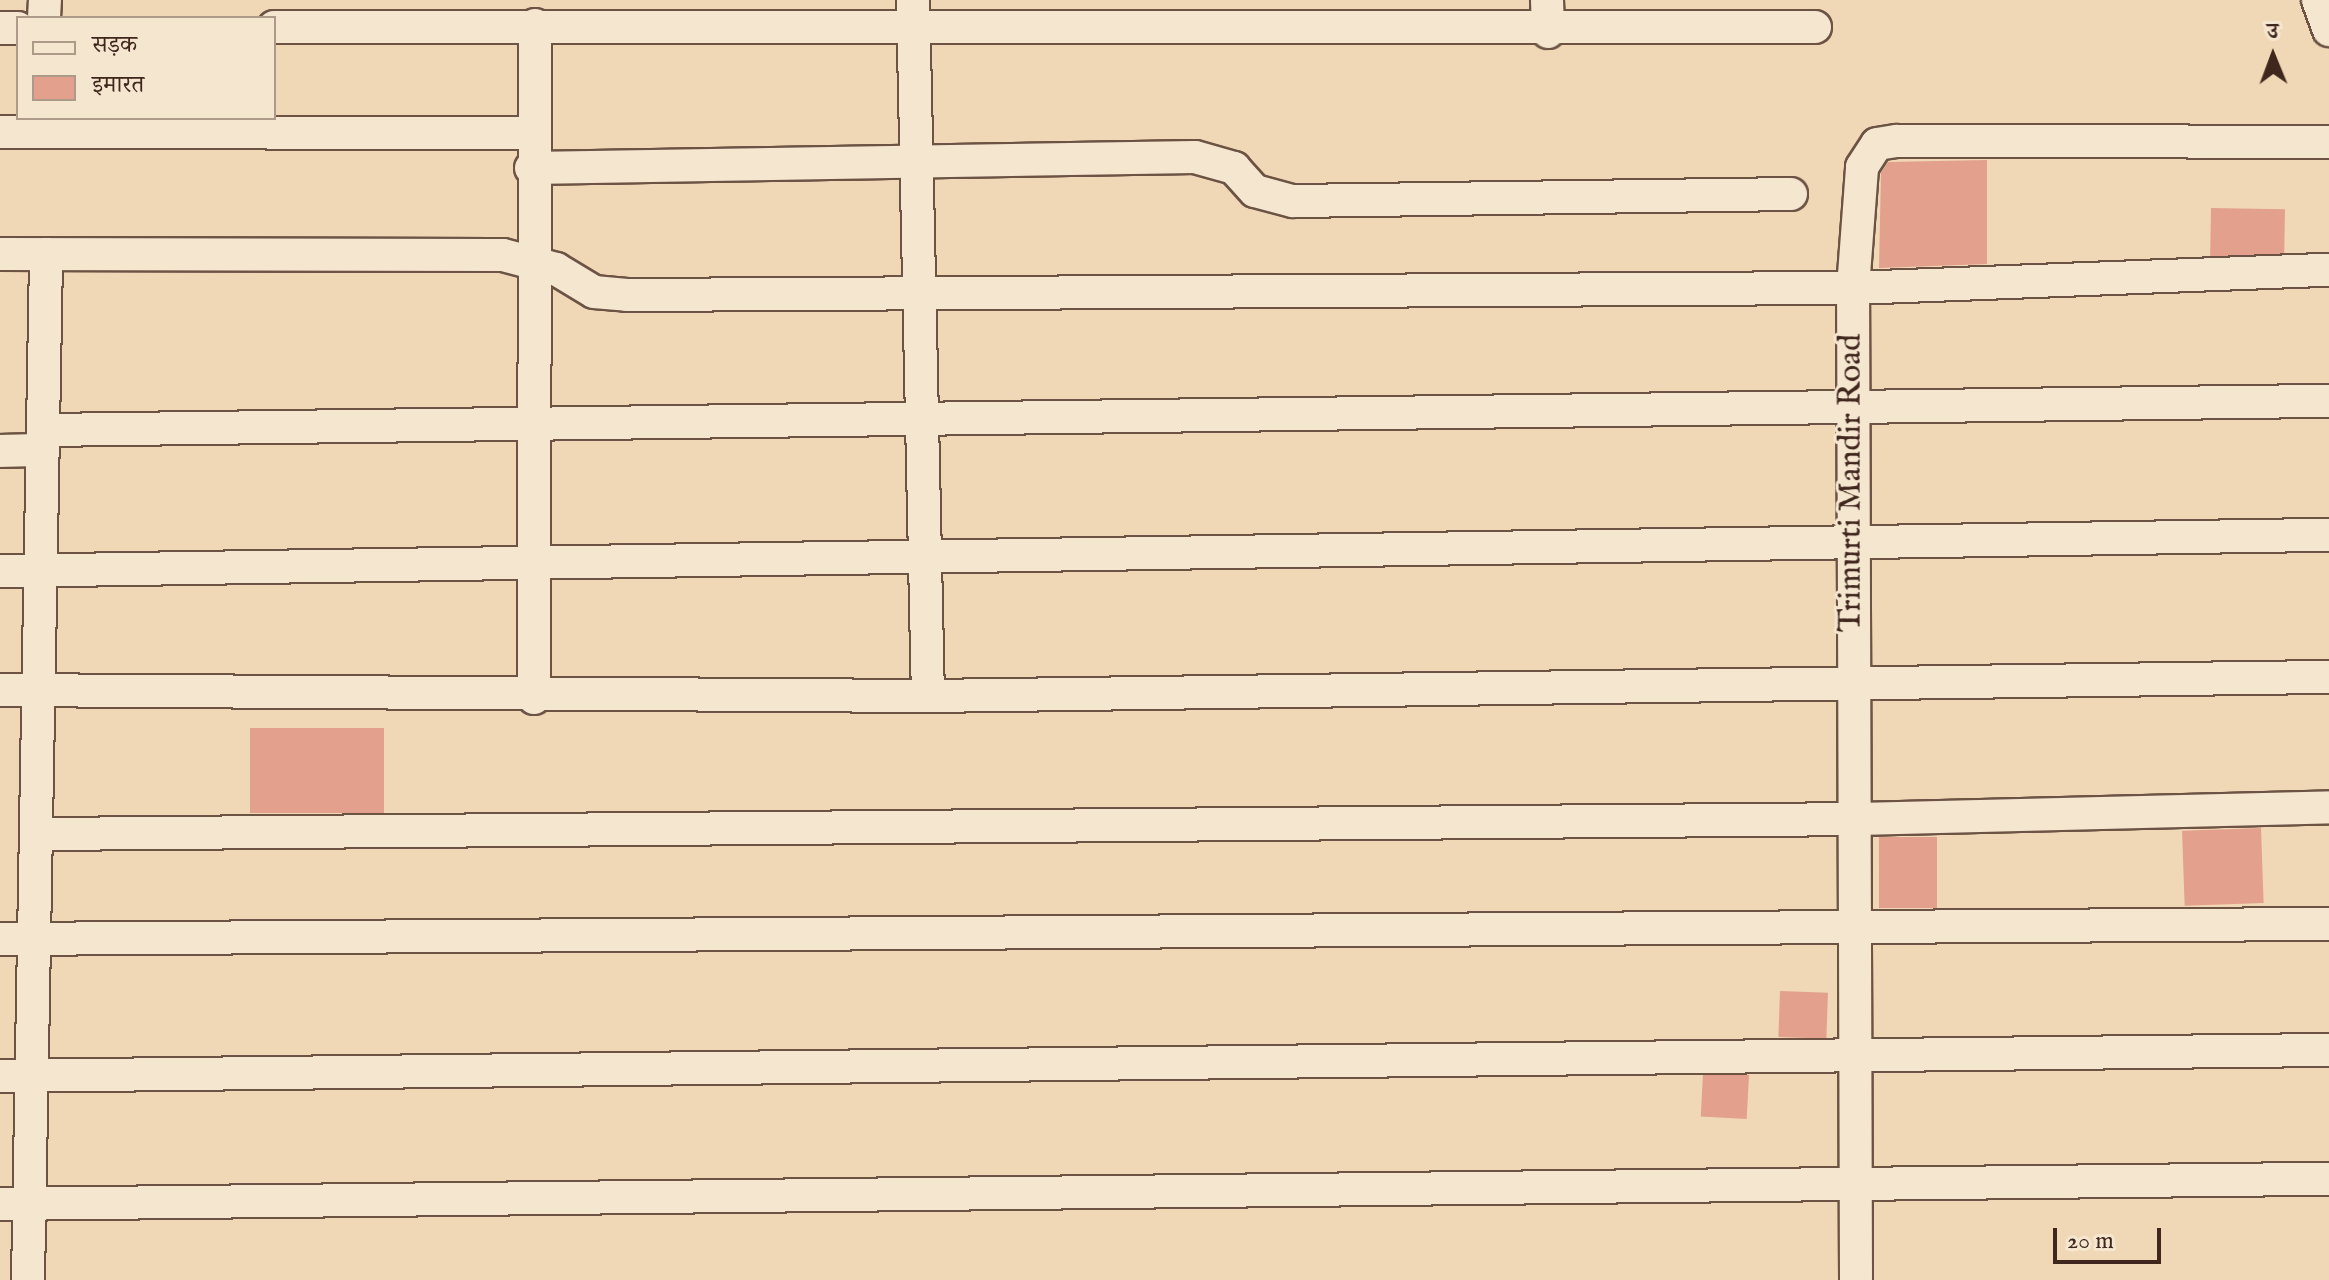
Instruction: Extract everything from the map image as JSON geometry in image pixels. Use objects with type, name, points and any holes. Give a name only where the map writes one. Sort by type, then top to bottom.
[{"type":"street","points":[[2318,0],[2329,30]]},
{"type":"street","points":[[913,11],[928,696]]},
{"type":"street","points":[[276,27],[535,25],[913,11],[1548,16],[1815,27]]},
{"type":"street","points":[[534,698],[539,567],[531,168],[535,25]]},
{"type":"street","points":[[0,132],[45,125],[531,133]]},
{"type":"street","name":"Trimurti Mandir Road","points":[[1856,1280],[1852,412],[1853,288],[1862,167],[1877,144],[2329,142]]},
{"type":"street","points":[[531,168],[917,159],[1195,157],[1234,168],[1255,191],[1293,201],[1791,194]]},
{"type":"street","points":[[0,254],[455,254],[532,261],[594,292],[627,295],[1853,288],[2329,270]]},
{"type":"street","points":[[28,1280],[14,1204],[14,1075],[37,937],[43,690],[42,440],[46,254]]},
{"type":"street","points":[[0,451],[42,440],[538,426],[1852,412],[2329,401]]},
{"type":"street","points":[[0,571],[539,567],[2329,535]]},
{"type":"street","points":[[0,690],[534,698],[928,696],[1851,686],[2329,677]]},
{"type":"street","points":[[40,834],[1854,819],[2329,807]]},
{"type":"street","points":[[0,939],[2329,924]]},
{"type":"street","points":[[14,1075],[2329,1050]]},
{"type":"street","points":[[14,1204],[1856,1181],[2329,1179]]},
{"type":"building","points":[[1987,160],[1987,264],[1879,268],[1881,173],[1888,162]]},
{"type":"building","points":[[2211,208],[2285,209],[2284,257],[2210,256]]},
{"type":"building","points":[[250,728],[384,728],[384,813],[250,813]]},
{"type":"building","points":[[2261,828],[2264,903],[2185,906],[2182,831]]},
{"type":"building","points":[[1879,837],[1937,837],[1937,908],[1879,908]]},
{"type":"building","points":[[1780,991],[1828,993],[1826,1039],[1778,1037]]},
{"type":"building","points":[[1703,1073],[1749,1075],[1747,1119],[1701,1117]]}]
